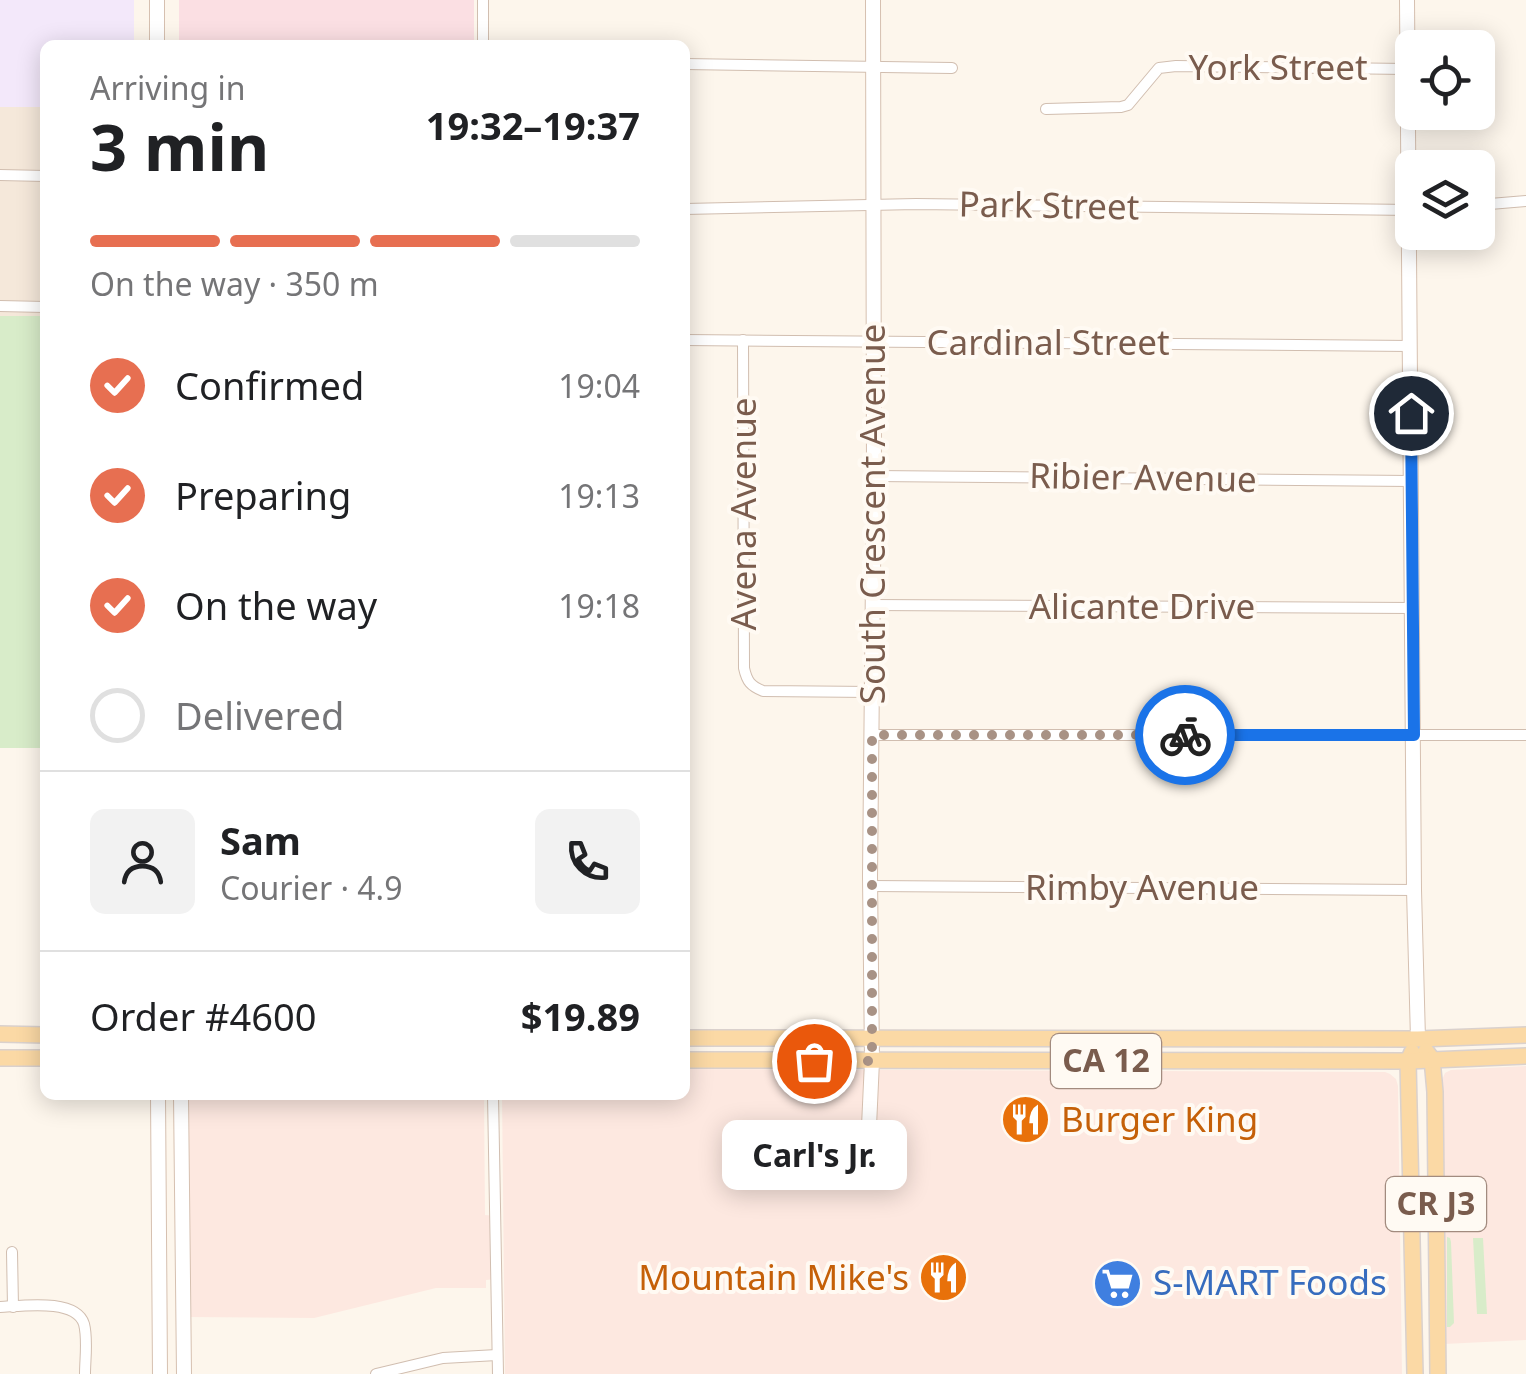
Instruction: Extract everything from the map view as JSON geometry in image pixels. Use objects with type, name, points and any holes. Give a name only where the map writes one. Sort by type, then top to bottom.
[{"type":"main road","points":[[157,0],[157,40]]},
{"type":"main road","name":"South Crescent Avenue","points":[[868,1148],[872,1061],[873,0]]},
{"type":"main road","points":[[1407,0],[1407,30]]},
{"type":"main road","points":[[1410,250],[1418,1039],[1432,1059]]},
{"type":"main road","points":[[0,1034],[40,1034]]},
{"type":"main road","name":"CA 12","points":[[690,1038],[1418,1039],[1526,1035]]},
{"type":"main road","points":[[1163,1061],[1205,1039]]},
{"type":"main road","name":"CR J3","points":[[1416,1374],[1408,1061],[1418,1039]]},
{"type":"main road","name":"CA 12","points":[[690,1060],[1408,1061],[1526,1056]]},
{"type":"main road","points":[[0,1058],[40,1058]]},
{"type":"main road","name":"CR J3","points":[[1432,1059],[1438,1374]]},
{"type":"main road","points":[[158,1100],[160,1374]]},
{"type":"main road","points":[[180,1100],[184,1374]]},
{"type":"main road","points":[[1412,1237],[1428,1252],[1437,1275]]},
{"type":"street","points":[[483,0],[484,40]]},
{"type":"street","points":[[690,64],[952,68]]},
{"type":"street","name":"York Street","points":[[1046,108],[1128,105],[1159,68],[1176,66],[1395,69]]},
{"type":"street","points":[[0,175],[40,176]]},
{"type":"street","points":[[1495,204],[1526,201]]},
{"type":"street","name":"Park Street","points":[[690,209],[874,205],[1395,210]]},
{"type":"street","points":[[0,306],[40,307]]},
{"type":"street","name":"Cardinal Street","points":[[690,340],[1410,346]]},
{"type":"street","name":"Avena Avenue","points":[[744,340],[744,668],[751,686],[763,691],[871,692]]},
{"type":"street","name":"Ribier Avenue","points":[[874,476],[1411,481]]},
{"type":"street","name":"Alicante Drive","points":[[872,605],[1412,608]]},
{"type":"street","points":[[872,735],[1526,735]]},
{"type":"street","name":"Rimby Avenue","points":[[870,886],[1414,890]]},
{"type":"street","points":[[493,1100],[498,1374]]},
{"type":"street","points":[[12,1252],[13,1307]]},
{"type":"street","points":[[0,1307],[66,1308],[75,1312],[83,1320],[85,1374]]},
{"type":"street","points":[[376,1374],[443,1358],[497,1355]]},
{"type":"shaded area","points":[[0,0],[134,0],[134,40],[40,40],[40,107],[0,107]]},
{"type":"shaded area","points":[[179,0],[474,0],[474,40],[179,40]]},
{"type":"shaded area","points":[[0,107],[40,107],[40,316],[0,316]]},
{"type":"shaded area","points":[[1526,1066],[1526,1340],[1444,1344],[1440,1085],[1445,1073],[1451,1070]]},
{"type":"shaded area","points":[[690,1069],[1385,1072],[1396,1079],[1402,1374],[505,1374],[502,1100],[690,1100]]},
{"type":"shaded area","points":[[184,1100],[484,1100],[485,1215],[496,1216],[496,1279],[486,1280],[486,1288],[436,1288],[314,1318],[187,1317]]},
{"type":"green space","points":[[0,316],[40,316],[40,748],[0,748]]},
{"type":"green space","points":[[1447,1237],[1451,1242],[1454,1323],[1450,1327],[1447,1327]]},
{"type":"green space","points":[[1473,1238],[1483,1238],[1487,1314],[1477,1314]]},
{"type":"way so far","points":[[814,1061],[872,1061],[872,735],[1185,735]]},
{"type":"place","name":"Carl's Jr.","points":[[814,1061]]},
{"type":"place","name":"Burger King","points":[[1026,1120]]},
{"type":"place","name":"Mountain Mike's","points":[[944,1278]]},
{"type":"place","name":"S-MART Foods","points":[[1118,1283]]},
{"type":"route","points":[[1185,735],[1414,735],[1411,413]]}]
